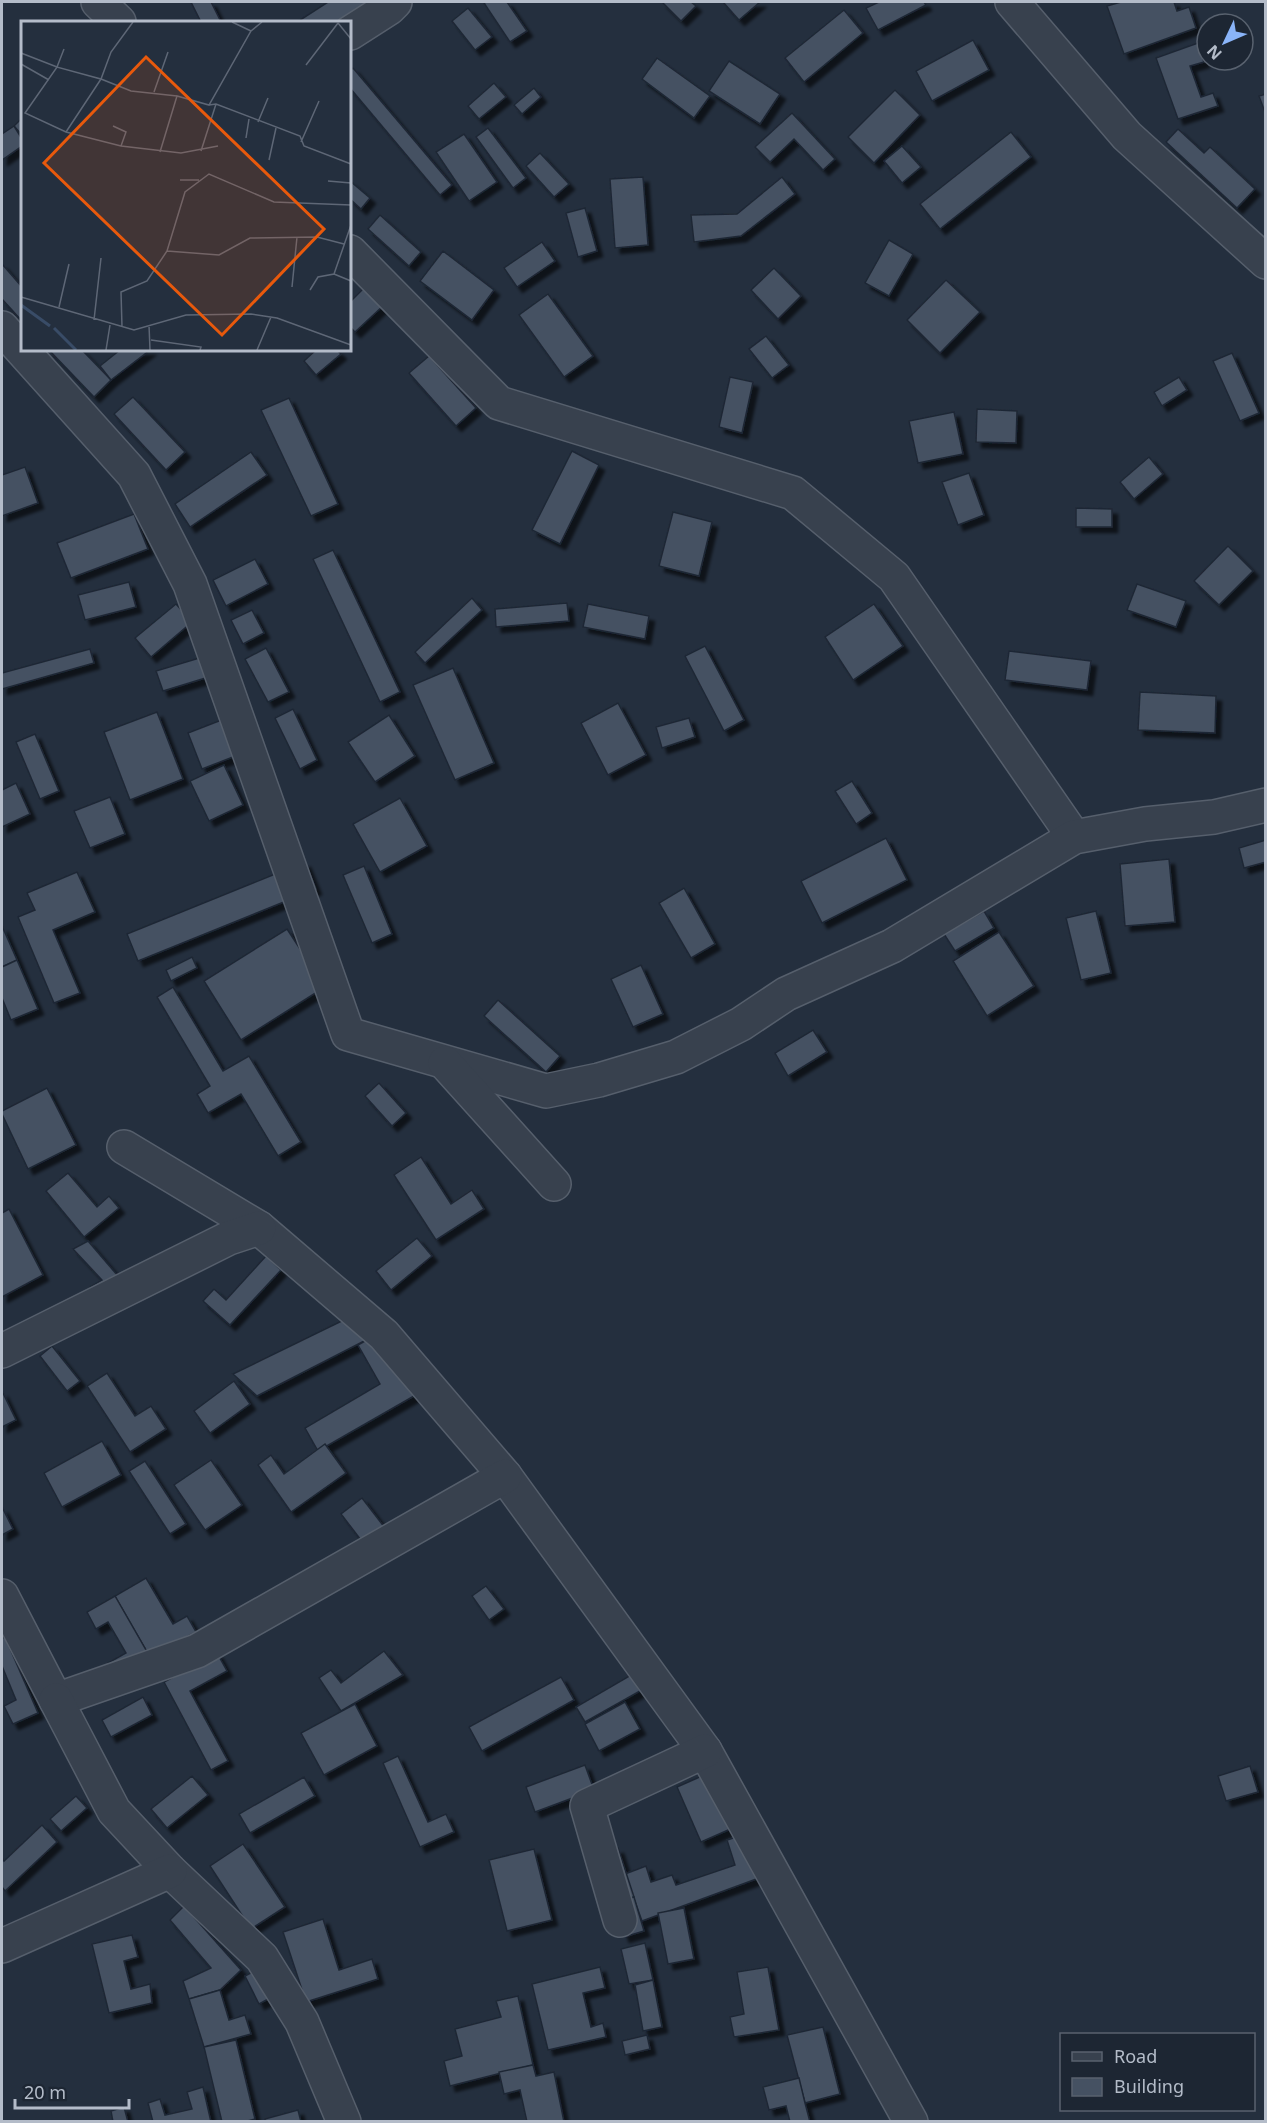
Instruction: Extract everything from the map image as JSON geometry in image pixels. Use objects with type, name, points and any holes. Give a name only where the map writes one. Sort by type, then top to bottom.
[{"type":"street","points":[[98,2],[118,21]]},
{"type":"street","points":[[351,32],[395,2]]},
{"type":"street","points":[[1012,2],[1127,136],[1266,262]]},
{"type":"street","points":[[351,253],[499,403],[793,493],[894,577],[1074,837]]},
{"type":"street","points":[[2,328],[21,349]]},
{"type":"street","points":[[23,351],[134,475],[190,584],[348,1034],[546,1090],[599,1080],[676,1056],[741,1024],[786,994],[892,945],[1074,837],[1145,824],[1214,817],[1266,805]]},
{"type":"street","points":[[446,1063],[554,1184]]},
{"type":"street","points":[[124,1147],[258,1228],[384,1335],[505,1476],[705,1751],[910,2121]]},
{"type":"street","points":[[2,1351],[229,1238],[258,1228]]},
{"type":"street","points":[[56,1700],[197,1651],[505,1476]]},
{"type":"street","points":[[2,1596],[114,1810],[170,1871],[262,1958],[302,2022],[344,2121]]},
{"type":"street","points":[[620,1920],[587,1806],[705,1751]]},
{"type":"street","points":[[2,1946],[170,1871]]},
{"type":"building","points":[[191,2],[211,2],[220,21],[200,21]]},
{"type":"building","points":[[328,2],[377,2],[350,21],[299,21]]},
{"type":"building","points":[[507,2],[527,31],[510,42],[484,3]]},
{"type":"building","points":[[662,2],[691,2],[696,6],[681,21]]},
{"type":"building","points":[[723,2],[760,2],[739,20]]},
{"type":"building","points":[[879,2],[924,2],[926,5],[878,30],[866,8]]},
{"type":"building","points":[[1121,2],[1174,2],[1177,11],[1189,7],[1195,28],[1124,54],[1107,6]]},
{"type":"building","points":[[468,8],[492,37],[475,50],[452,21]]},
{"type":"building","points":[[844,10],[863,33],[804,82],[785,58]]},
{"type":"building","points":[[973,40],[989,70],[932,101],[916,71]]},
{"type":"building","points":[[1195,44],[1195,65],[1190,66],[1201,97],[1213,93],[1218,106],[1178,119],[1156,58]]},
{"type":"building","points":[[657,58],[710,96],[694,118],[642,79]]},
{"type":"building","points":[[729,61],[780,94],[760,124],[709,91]]},
{"type":"building","points":[[353,68],[452,185],[440,195],[351,89],[351,70]]},
{"type":"building","points":[[494,83],[506,97],[479,119],[468,106]]},
{"type":"building","points":[[534,88],[541,97],[522,114],[514,105]]},
{"type":"building","points":[[895,90],[920,115],[874,163],[848,137]]},
{"type":"building","points":[[1266,94],[1266,115],[1259,96]]},
{"type":"building","points":[[792,113],[835,159],[823,170],[794,139],[770,162],[755,147]]},
{"type":"building","points":[[21,119],[21,134],[14,126]]},
{"type":"building","points":[[14,126],[21,137],[21,147],[2,160],[2,134]]},
{"type":"building","points":[[488,128],[526,178],[513,188],[476,137]]},
{"type":"building","points":[[1178,129],[1204,153],[1210,147],[1255,189],[1237,208],[1166,142]]},
{"type":"building","points":[[1011,132],[1031,157],[940,229],[920,204]]},
{"type":"building","points":[[464,134],[497,182],[469,201],[436,152]]},
{"type":"building","points":[[902,146],[921,167],[902,183],[884,161]]},
{"type":"building","points":[[540,153],[569,184],[554,197],[526,166]]},
{"type":"building","points":[[643,177],[648,245],[615,248],[610,179]]},
{"type":"building","points":[[782,177],[795,194],[741,236],[694,242],[691,215],[737,214]]},
{"type":"building","points":[[351,182],[370,198],[361,209],[351,200]]},
{"type":"building","points":[[585,208],[597,251],[578,257],[566,213]]},
{"type":"building","points":[[380,215],[421,252],[409,266],[368,229]]},
{"type":"building","points":[[889,240],[913,254],[889,296],[865,283]]},
{"type":"building","points":[[542,242],[555,261],[517,287],[504,268]]},
{"type":"building","points":[[443,251],[494,290],[472,320],[420,281]]},
{"type":"building","points":[[2,264],[21,286],[21,320],[2,299]]},
{"type":"building","points":[[774,268],[801,296],[778,319],[751,290]]},
{"type":"building","points":[[946,280],[980,312],[940,353],[907,320]]},
{"type":"building","points":[[367,285],[385,304],[355,332],[351,328],[351,301]]},
{"type":"building","points":[[548,294],[593,356],[564,377],[519,315]]},
{"type":"building","points":[[766,336],[789,365],[772,378],[749,349]]},
{"type":"building","points":[[50,351],[83,351],[111,380],[94,397]]},
{"type":"building","points":[[119,351],[149,351],[111,380],[100,366]]},
{"type":"building","points":[[315,351],[338,351],[341,354],[316,375],[304,361]]},
{"type":"building","points":[[1232,353],[1259,413],[1240,421],[1213,361]]},
{"type":"building","points":[[429,356],[476,408],[456,426],[409,373]]},
{"type":"building","points":[[730,377],[753,382],[742,433],[719,427]]},
{"type":"building","points":[[1179,377],[1187,390],[1162,406],[1154,392]]},
{"type":"building","points":[[133,397],[185,452],[166,470],[114,414]]},
{"type":"building","points":[[289,398],[338,504],[311,516],[261,410]]},
{"type":"building","points":[[977,409],[1017,411],[1016,443],[976,442]]},
{"type":"building","points":[[954,412],[963,454],[918,463],[909,421]]},
{"type":"building","points":[[572,451],[599,465],[560,544],[532,530]]},
{"type":"building","points":[[251,452],[267,475],[190,527],[175,504]]},
{"type":"building","points":[[1149,457],[1163,474],[1134,499],[1120,482]]},
{"type":"building","points":[[25,467],[38,503],[2,516],[2,475]]},
{"type":"building","points":[[969,473],[984,515],[958,525],[942,482]]},
{"type":"building","points":[[1076,508],[1112,509],[1112,527],[1076,527]]},
{"type":"building","points":[[673,512],[712,522],[699,576],[659,566]]},
{"type":"building","points":[[134,514],[148,549],[71,578],[57,543]]},
{"type":"building","points":[[1228,546],[1253,571],[1219,605],[1194,581]]},
{"type":"building","points":[[333,550],[400,692],[380,702],[313,559]]},
{"type":"building","points":[[255,559],[268,584],[226,606],[213,580]]},
{"type":"building","points":[[129,582],[136,607],[85,620],[78,595]]},
{"type":"building","points":[[1137,584],[1186,601],[1176,627],[1127,610]]},
{"type":"building","points":[[472,598],[482,610],[425,663],[415,652]]},
{"type":"building","points":[[567,603],[569,621],[496,627],[495,609]]},
{"type":"building","points":[[176,604],[192,622],[151,657],[135,638]]},
{"type":"building","points":[[588,604],[649,616],[645,639],[583,627]]},
{"type":"building","points":[[874,604],[903,646],[853,680],[825,637]]},
{"type":"building","points":[[252,610],[264,633],[243,644],[231,620]]},
{"type":"building","points":[[705,646],[744,720],[724,731],[685,656]]},
{"type":"building","points":[[266,648],[289,692],[268,702],[245,659]]},
{"type":"building","points":[[90,649],[94,663],[2,689],[2,673]]},
{"type":"building","points":[[1009,651],[1091,661],[1087,690],[1005,680]]},
{"type":"building","points":[[206,656],[212,676],[163,691],[156,671]]},
{"type":"building","points":[[453,668],[494,763],[455,780],[413,685]]},
{"type":"building","points":[[1140,692],[1216,696],[1215,733],[1138,730]]},
{"type":"building","points":[[618,703],[646,755],[608,775],[581,723]]},
{"type":"building","points":[[293,709],[317,760],[300,769],[275,718]]},
{"type":"building","points":[[157,712],[183,779],[130,800],[104,732]]},
{"type":"building","points":[[242,712],[256,748],[202,769],[188,733]]},
{"type":"building","points":[[389,715],[415,756],[375,782],[348,742]]},
{"type":"building","points":[[689,718],[695,737],[662,748],[656,727]]},
{"type":"building","points":[[35,734],[59,791],[40,799],[16,742]]},
{"type":"building","points":[[224,765],[243,805],[209,821],[190,781]]},
{"type":"building","points":[[852,781],[872,813],[856,824],[835,791]]},
{"type":"building","points":[[16,783],[30,814],[2,827],[2,790]]},
{"type":"building","points":[[110,797],[125,834],[90,848],[74,811]]},
{"type":"building","points":[[400,798],[427,846],[380,872],[353,824]]},
{"type":"building","points":[[886,838],[907,880],[822,923],[801,881]]},
{"type":"building","points":[[1266,840],[1266,862],[1244,868],[1239,848]]},
{"type":"building","points":[[1169,859],[1175,922],[1125,926],[1120,864]]},
{"type":"building","points":[[305,862],[316,889],[138,961],[127,934]]},
{"type":"building","points":[[364,866],[392,934],[372,943],[343,875]]},
{"type":"building","points":[[77,872],[95,912],[53,930],[80,993],[54,1003],[18,917],[35,910],[27,893]]},
{"type":"building","points":[[684,888],[715,944],[691,958],[659,903]]},
{"type":"building","points":[[984,911],[994,928],[955,951],[944,934]]},
{"type":"building","points":[[1096,911],[1111,973],[1081,980],[1066,918]]},
{"type":"building","points":[[2,926],[17,960],[2,967]]},
{"type":"building","points":[[287,929],[325,987],[241,1040],[204,981]]},
{"type":"building","points":[[999,932],[1034,986],[987,1016],[953,961]]},
{"type":"building","points":[[192,957],[197,968],[171,981],[166,970]]},
{"type":"building","points":[[17,960],[38,1009],[11,1020],[2,998],[2,967]]},
{"type":"building","points":[[641,965],[663,1014],[633,1027],[611,979]]},
{"type":"building","points":[[173,987],[223,1071],[249,1056],[301,1142],[278,1156],[241,1094],[208,1113],[197,1094],[210,1086],[157,997]]},
{"type":"building","points":[[498,1000],[560,1056],[546,1072],[484,1016]]},
{"type":"building","points":[[813,1030],[827,1052],[788,1076],[775,1053]]},
{"type":"building","points":[[379,1083],[406,1113],[392,1126],[365,1096]]},
{"type":"building","points":[[47,1088],[76,1145],[28,1169],[2,1111]]},
{"type":"building","points":[[421,1157],[451,1204],[472,1190],[484,1209],[436,1240],[394,1175]]},
{"type":"building","points":[[68,1173],[97,1207],[109,1196],[119,1208],[84,1237],[46,1191]]},
{"type":"building","points":[[9,1209],[43,1275],[2,1297],[2,1213]]},
{"type":"building","points":[[417,1238],[432,1256],[391,1290],[376,1271]]},
{"type":"building","points":[[88,1241],[124,1283],[96,1297],[90,1287],[102,1280],[73,1249]]},
{"type":"building","points":[[266,1256],[281,1270],[230,1325],[203,1301],[214,1289],[226,1300]]},
{"type":"building","points":[[356,1314],[372,1337],[257,1396],[233,1374]]},
{"type":"building","points":[[372,1337],[414,1396],[318,1451],[305,1428],[380,1384],[358,1345]]},
{"type":"building","points":[[52,1346],[80,1381],[67,1391],[40,1356]]},
{"type":"building","points":[[107,1373],[135,1416],[151,1406],[166,1429],[130,1452],[87,1386]]},
{"type":"building","points":[[234,1381],[250,1404],[210,1433],[194,1411]]},
{"type":"building","points":[[2,1391],[16,1420],[2,1427]]},
{"type":"building","points":[[102,1441],[121,1475],[62,1507],[44,1473]]},
{"type":"building","points":[[325,1444],[346,1473],[291,1512],[258,1465],[271,1455],[284,1474]]},
{"type":"building","points":[[211,1460],[242,1505],[205,1530],[174,1485]]},
{"type":"building","points":[[145,1461],[186,1524],[170,1534],[129,1471]]},
{"type":"building","points":[[362,1498],[385,1528],[364,1544],[341,1514]]},
{"type":"building","points":[[2,1507],[13,1529],[2,1535]]},
{"type":"building","points":[[146,1578],[173,1624],[187,1616],[196,1632],[150,1657],[115,1596]]},
{"type":"building","points":[[486,1586],[504,1609],[489,1620],[472,1596]]},
{"type":"building","points":[[115,1596],[150,1657],[116,1676],[108,1663],[126,1653],[108,1622],[96,1629],[87,1612]]},
{"type":"building","points":[[5,1637],[38,1713],[13,1724],[4,1706],[16,1700],[2,1666],[2,1638]]},
{"type":"building","points":[[384,1651],[403,1675],[341,1711],[319,1678],[331,1670],[341,1683]]},
{"type":"building","points":[[217,1653],[227,1671],[190,1691],[228,1761],[211,1770],[164,1682]]},
{"type":"building","points":[[631,1675],[640,1691],[585,1722],[576,1707]]},
{"type":"building","points":[[561,1677],[574,1700],[482,1751],[469,1727]]},
{"type":"building","points":[[143,1697],[152,1715],[111,1737],[102,1720]]},
{"type":"building","points":[[625,1702],[640,1729],[599,1751],[585,1724]]},
{"type":"building","points":[[355,1704],[377,1746],[324,1775],[301,1733]]},
{"type":"building","points":[[398,1756],[428,1822],[446,1814],[454,1832],[420,1847],[383,1763]]},
{"type":"building","points":[[585,1765],[594,1790],[535,1812],[526,1787]]},
{"type":"building","points":[[1250,1766],[1258,1792],[1226,1801],[1218,1776]]},
{"type":"building","points":[[711,1772],[735,1827],[701,1842],[677,1787]]},
{"type":"building","points":[[192,1776],[208,1795],[167,1828],[151,1809]]},
{"type":"building","points":[[304,1777],[315,1796],[250,1833],[239,1814]]},
{"type":"building","points":[[76,1796],[87,1808],[61,1831],[50,1819]]},
{"type":"building","points":[[42,1825],[57,1842],[5,1891],[2,1887],[2,1858],[4,1861]]},
{"type":"building","points":[[743,1835],[759,1878],[642,1921],[625,1874],[646,1866],[651,1882],[672,1875],[676,1885],[735,1865],[727,1840]]},
{"type":"building","points":[[243,1844],[285,1907],[251,1929],[210,1866]]},
{"type":"building","points":[[618,1848],[634,1897],[620,1901],[590,1857]]},
{"type":"building","points":[[534,1849],[552,1920],[507,1931],[489,1860]]},
{"type":"building","points":[[634,1897],[644,1931],[624,1937],[618,1920],[602,1907]]},
{"type":"building","points":[[184,1906],[241,1970],[220,1990],[189,1999],[183,1981],[211,1968],[170,1920]]},
{"type":"building","points":[[684,1908],[694,1959],[668,1964],[658,1913]]},
{"type":"building","points":[[323,1919],[339,1970],[372,1959],[378,1979],[306,2002],[283,1932]]},
{"type":"building","points":[[132,1935],[138,1957],[124,1961],[131,1989],[150,1984],[152,2003],[109,2013],[92,1944]]},
{"type":"building","points":[[645,1943],[653,1980],[629,1984],[621,1949]]},
{"type":"building","points":[[600,1967],[605,1988],[583,1993],[591,2027],[603,2023],[606,2037],[548,2050],[532,1984]]},
{"type":"building","points":[[768,1967],[779,2030],[734,2037],[730,2017],[744,2014],[737,1972]]},
{"type":"building","points":[[258,1969],[272,1997],[259,2004],[245,1976]]},
{"type":"building","points":[[653,1980],[662,2027],[643,2031],[635,1985]]},
{"type":"building","points":[[220,1990],[229,2020],[245,2015],[251,2034],[204,2047],[189,1999]]},
{"type":"building","points":[[518,1996],[533,2065],[450,2086],[444,2061],[462,2056],[455,2029],[501,2017],[496,2001]]},
{"type":"building","points":[[823,2027],[840,2094],[805,2103],[787,2035]]},
{"type":"building","points":[[647,2035],[650,2049],[625,2055],[622,2041]]},
{"type":"building","points":[[236,2040],[255,2119],[244,2122],[222,2122],[204,2047]]},
{"type":"building","points":[[533,2065],[536,2076],[554,2072],[564,2122],[527,2122],[520,2090],[504,2094],[499,2072]]},
{"type":"building","points":[[799,2078],[810,2122],[790,2122],[786,2106],[769,2110],[763,2087]]},
{"type":"building","points":[[203,2087],[211,2122],[153,2122],[148,2103],[160,2099],[165,2115],[192,2109],[187,2092]]},
{"type":"building","points":[[124,2107],[128,2122],[113,2122],[111,2111]]},
{"type":"building","points":[[298,2110],[301,2122],[266,2122],[265,2119]]}]
